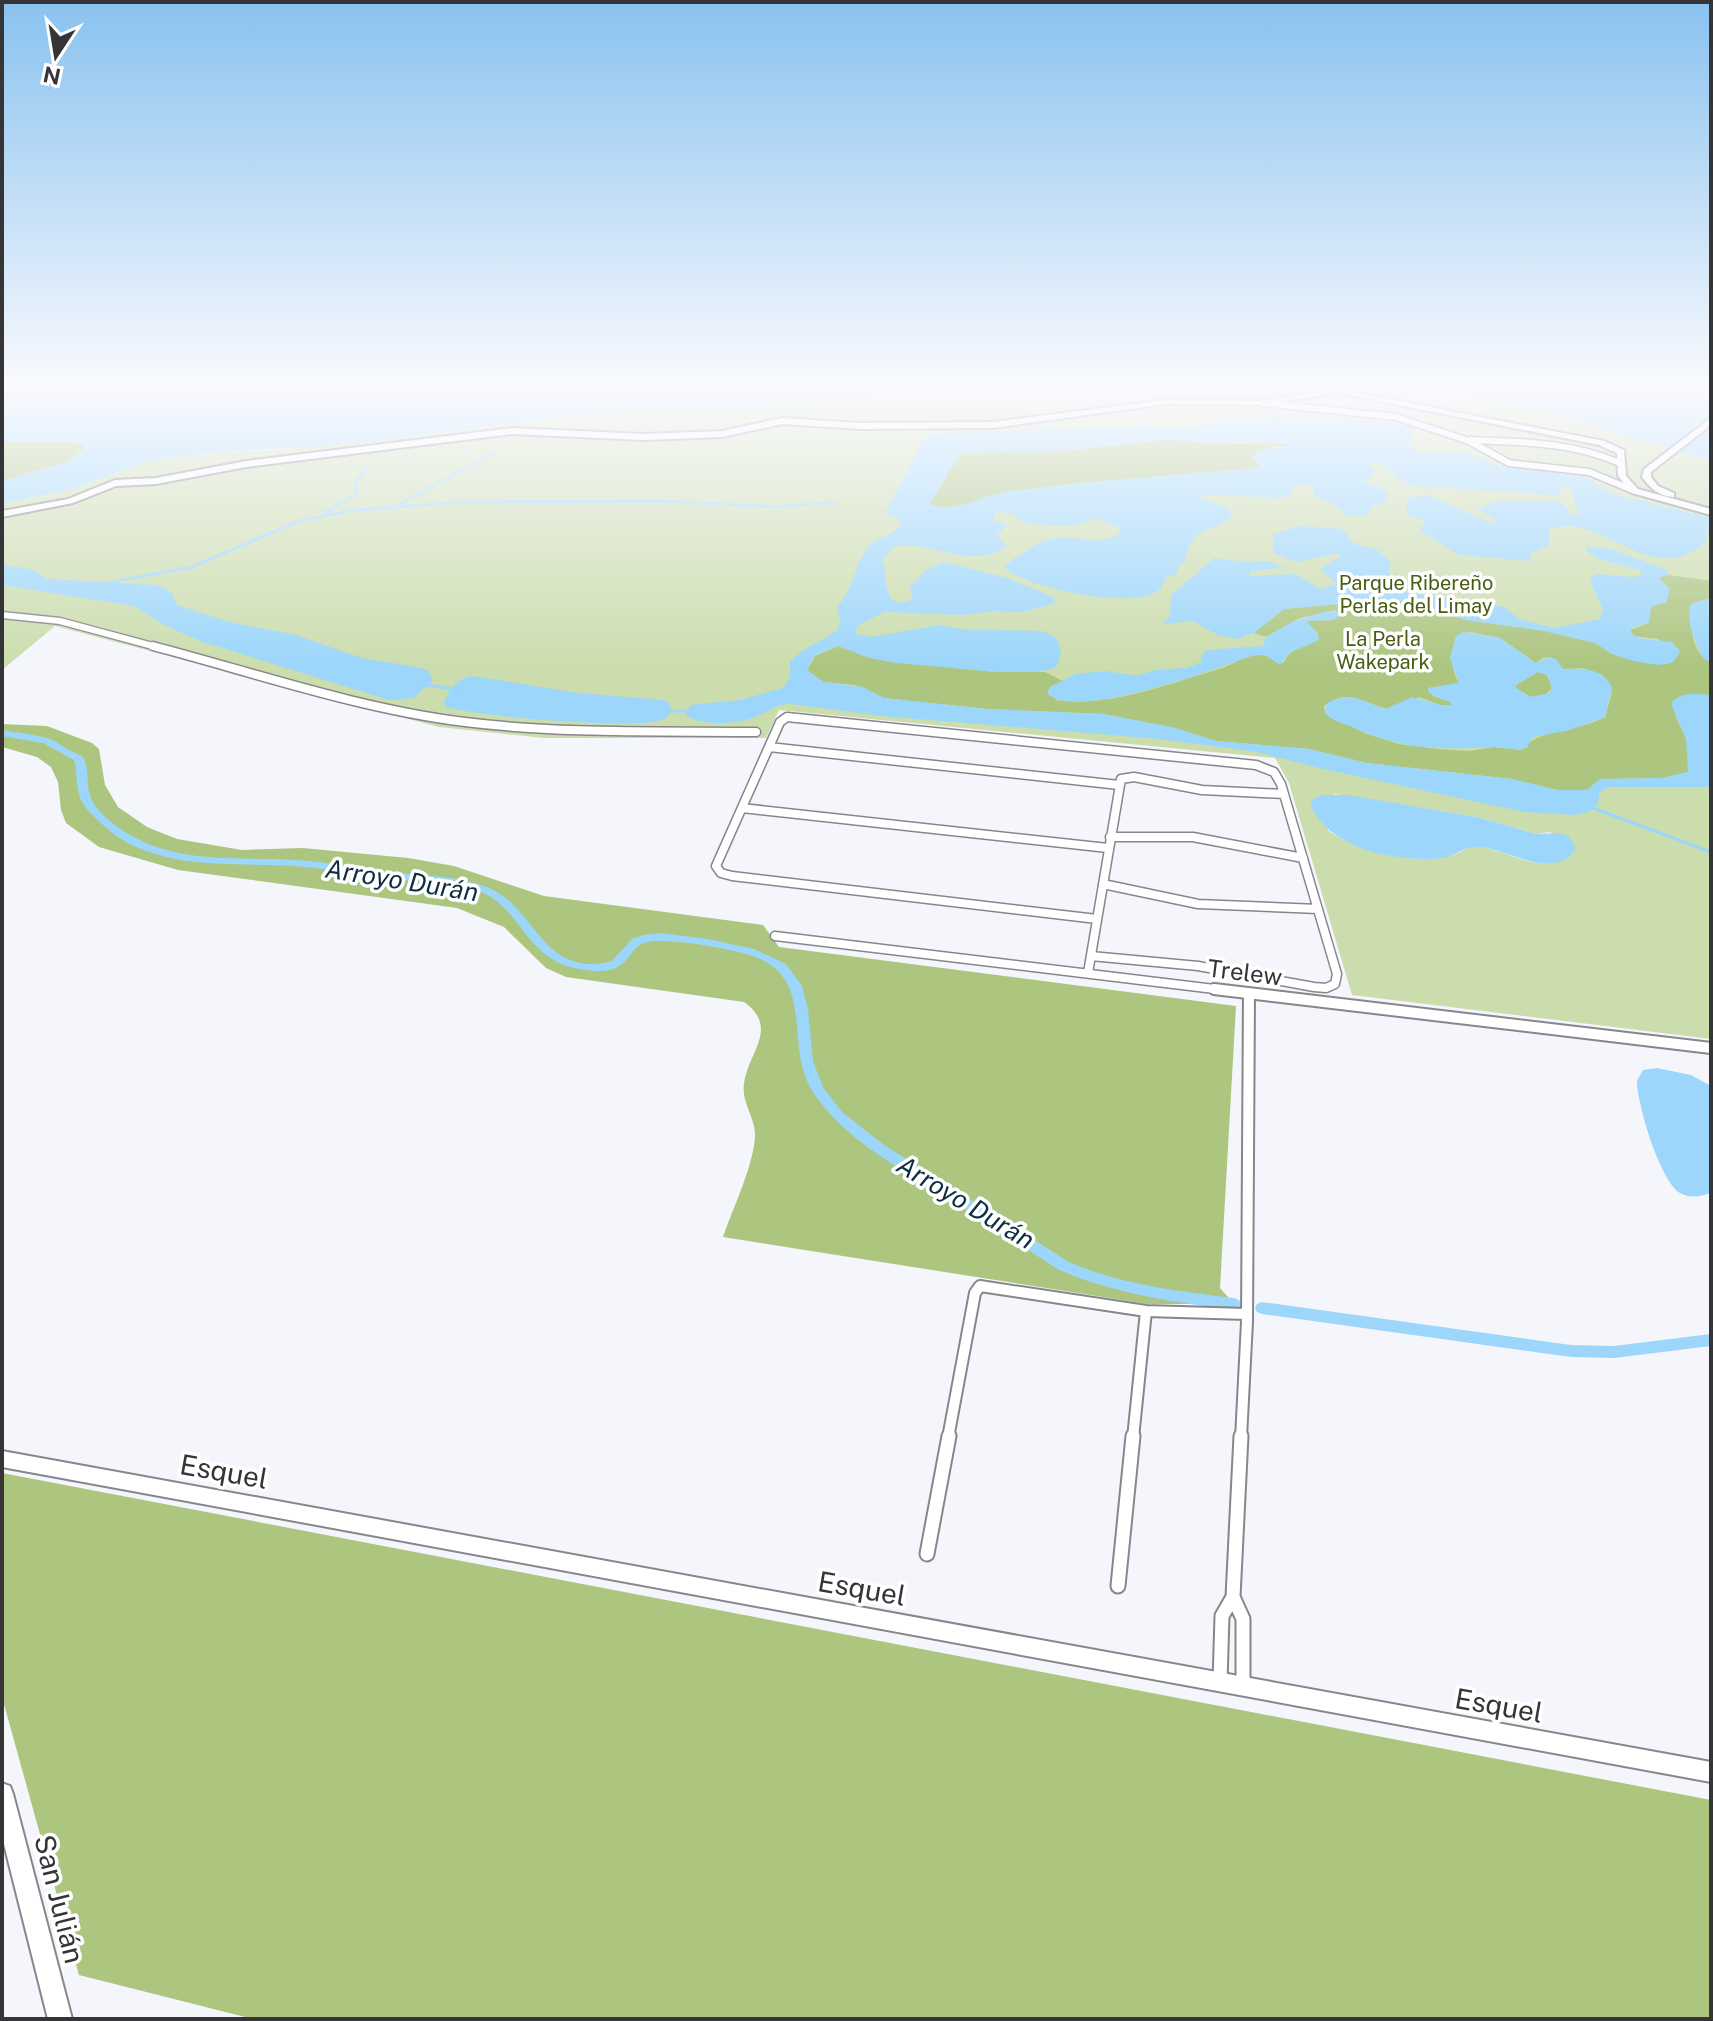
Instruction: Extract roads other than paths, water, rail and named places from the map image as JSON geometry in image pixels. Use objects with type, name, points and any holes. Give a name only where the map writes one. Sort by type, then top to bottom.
[{"type":"street","points":[[2,514],[70,501],[115,483],[170,478]]},
{"type":"street","points":[[1602,478],[1635,491],[1711,512]]},
{"type":"street","points":[[1623,478],[1635,491]]},
{"type":"street","points":[[1647,478],[1650,484],[1669,494],[1711,506]]},
{"type":"street","points":[[2,615],[69,623],[362,702],[450,720],[559,730],[756,732]]},
{"type":"street","points":[[1091,956],[1198,966],[1326,988],[1335,984],[1338,978],[1284,794],[1274,772],[1256,765],[793,717],[782,720],[716,866],[726,875],[1097,919]]},
{"type":"street","points":[[769,747],[1119,785]]},
{"type":"street","points":[[1088,973],[1119,785],[1125,777],[1195,789],[1284,794]]},
{"type":"street","points":[[742,808],[1108,848]]},
{"type":"street","points":[[1110,837],[1193,837],[1303,858]]},
{"type":"street","points":[[1103,884],[1208,905],[1253,904],[1318,909]]},
{"type":"street","name":"Trelew","points":[[775,936],[1711,1048]]},
{"type":"street","points":[[1220,1682],[1222,1616],[1233,1597],[1247,1314],[1249,993]]},
{"type":"street","points":[[927,1554],[977,1289],[995,1286],[1146,1311],[1247,1314]]},
{"type":"street","points":[[1118,1586],[1146,1311]]},
{"type":"street","name":"Esquel","points":[[2,1459],[1711,1772]]},
{"type":"street","points":[[1233,1597],[1243,1619],[1243,1687]]},
{"type":"street","name":"San Julián","points":[[2,1794],[60,2019]]},
{"type":"water","points":[[11,478],[101,478],[75,488],[2,504],[2,481]]},
{"type":"water","points":[[904,478],[945,478],[930,504],[948,507],[998,494],[1132,478],[1369,478],[1365,482],[1386,490],[1388,495],[1385,502],[1373,506],[1364,517],[1347,515],[1332,503],[1314,497],[1313,486],[1303,484],[1295,486],[1290,496],[1282,498],[1196,494],[1226,507],[1233,517],[1195,536],[1185,555],[1187,560],[1180,564],[1176,574],[1166,577],[1161,588],[1149,595],[1130,598],[1107,598],[1057,589],[1035,583],[1005,568],[1039,543],[1052,539],[1096,540],[1118,535],[1121,528],[1094,518],[1082,524],[1057,526],[1023,522],[1013,514],[995,513],[993,520],[1007,526],[997,534],[1007,546],[978,556],[923,547],[893,547],[883,560],[889,595],[898,603],[909,601],[913,596],[909,588],[926,570],[944,562],[1008,578],[1053,597],[1055,603],[1023,612],[962,615],[885,612],[857,626],[855,634],[871,637],[939,625],[961,629],[1042,631],[1054,637],[1060,645],[1055,668],[1036,672],[997,672],[896,663],[869,658],[838,646],[815,655],[807,670],[824,682],[863,687],[884,698],[987,709],[1104,714],[1175,728],[1216,741],[1309,749],[1367,763],[1512,779],[1557,790],[1587,790],[1600,779],[1662,778],[1688,772],[1686,739],[1671,704],[1683,695],[1711,695],[1711,787],[1608,787],[1599,793],[1598,804],[1590,811],[1575,815],[1524,812],[1257,752],[1160,739],[882,716],[791,704],[776,706],[760,715],[729,723],[709,723],[685,714],[691,705],[740,700],[783,688],[790,677],[790,662],[838,629],[840,620],[837,607],[869,546],[901,525],[898,519],[886,514]]},
{"type":"water","points":[[1588,478],[1613,494],[1711,518],[1711,530],[1705,532],[1707,541],[1686,555],[1666,559],[1570,526],[1549,529],[1549,545],[1531,554],[1530,561],[1459,555],[1422,532],[1419,527],[1426,524],[1423,520],[1406,515],[1408,498],[1428,495],[1493,524],[1497,521],[1478,509],[1496,501],[1556,501],[1564,504],[1570,514],[1579,515],[1570,488],[1559,487],[1561,495],[1555,495],[1409,485],[1399,479]]},
{"type":"water","points":[[1300,526],[1342,529],[1355,544],[1376,549],[1390,560],[1389,581],[1405,592],[1504,607],[1519,619],[1554,628],[1600,619],[1603,610],[1590,580],[1596,574],[1642,575],[1640,570],[1599,559],[1585,551],[1588,547],[1608,548],[1667,570],[1668,575],[1658,578],[1670,589],[1666,603],[1651,606],[1649,623],[1632,627],[1630,633],[1639,638],[1672,642],[1680,652],[1672,663],[1658,665],[1633,661],[1612,654],[1595,643],[1545,631],[1466,620],[1402,601],[1373,597],[1349,603],[1284,609],[1254,633],[1237,639],[1218,635],[1193,621],[1162,624],[1170,616],[1171,595],[1214,558],[1269,561],[1283,567],[1250,572],[1250,576],[1296,574],[1320,589],[1337,584],[1320,569],[1339,558],[1340,553],[1297,562],[1273,553],[1273,534]]},
{"type":"water","points":[[2,565],[30,569],[48,579],[156,585],[171,592],[177,605],[229,622],[296,635],[362,658],[421,668],[428,671],[433,680],[414,698],[389,700],[203,642],[168,627],[134,606],[2,585]]},
{"type":"water","points":[[1711,598],[1711,662],[1704,659],[1692,632],[1689,610],[1691,604]]},
{"type":"water","points":[[1328,611],[1345,613],[1333,620],[1306,621],[1318,634],[1319,640],[1289,653],[1280,665],[1265,655],[1254,655],[1148,690],[1115,697],[1062,700],[1047,693],[1050,687],[1076,674],[1106,671],[1137,676],[1156,670],[1187,668],[1202,662],[1201,656],[1207,650],[1263,646],[1266,637],[1292,622]]},
{"type":"water","points":[[1463,632],[1500,638],[1536,663],[1549,657],[1556,659],[1563,669],[1584,669],[1604,676],[1612,688],[1605,717],[1570,730],[1533,737],[1527,748],[1513,749],[1403,744],[1337,722],[1325,713],[1327,703],[1345,698],[1358,699],[1386,709],[1412,697],[1452,705],[1429,693],[1428,688],[1459,683],[1450,658],[1456,636]],"holes":[[[1538,672],[1547,675],[1552,688],[1549,693],[1531,697],[1516,688],[1516,685]]]},
{"type":"water","points":[[472,676],[578,693],[664,700],[670,704],[670,711],[664,719],[650,722],[593,723],[522,718],[446,707],[444,703],[451,689],[462,679]]},
{"type":"water","points":[[1322,795],[1347,795],[1477,817],[1536,834],[1560,833],[1569,837],[1576,848],[1567,858],[1556,863],[1530,861],[1478,847],[1443,858],[1387,855],[1350,843],[1321,822],[1311,807],[1312,800]]},
{"type":"water","points":[[1657,1068],[1691,1075],[1711,1086],[1711,1193],[1692,1196],[1680,1193],[1672,1186],[1658,1158],[1645,1123],[1637,1081],[1643,1070]]},
{"type":"waterway","points":[[325,513],[355,495],[358,478]]},
{"type":"waterway","points":[[398,505],[447,478]]},
{"type":"waterway","points":[[111,582],[192,567],[299,521],[354,510],[463,502],[660,501],[777,507],[836,502]]},
{"type":"waterway","points":[[425,685],[456,689]]},
{"type":"waterway","points":[[667,711],[691,711]]},
{"type":"waterway","name":"Arroyo Durán","points":[[2,733],[46,741],[78,758],[85,797],[92,809],[114,829],[137,843],[162,852],[188,858],[309,864],[472,886],[501,899],[546,950],[564,961],[585,967],[616,964],[633,944],[652,937],[754,952],[782,967],[796,986],[802,1009],[807,1061],[817,1088],[837,1115],[868,1141],[1064,1266],[1084,1275],[1126,1287],[1234,1304]]},
{"type":"waterway","points":[[1590,807],[1711,852]]},
{"type":"waterway","name":"Arroyo Durán","points":[[1262,1308],[1571,1351],[1614,1352],[1711,1340]]},
{"type":"park label","name":"Parque Ribereño Perlas del Limay","points":[[1416,594]]},
{"type":"park label","name":"La Perla Wakepark","points":[[1383,650]]}]
